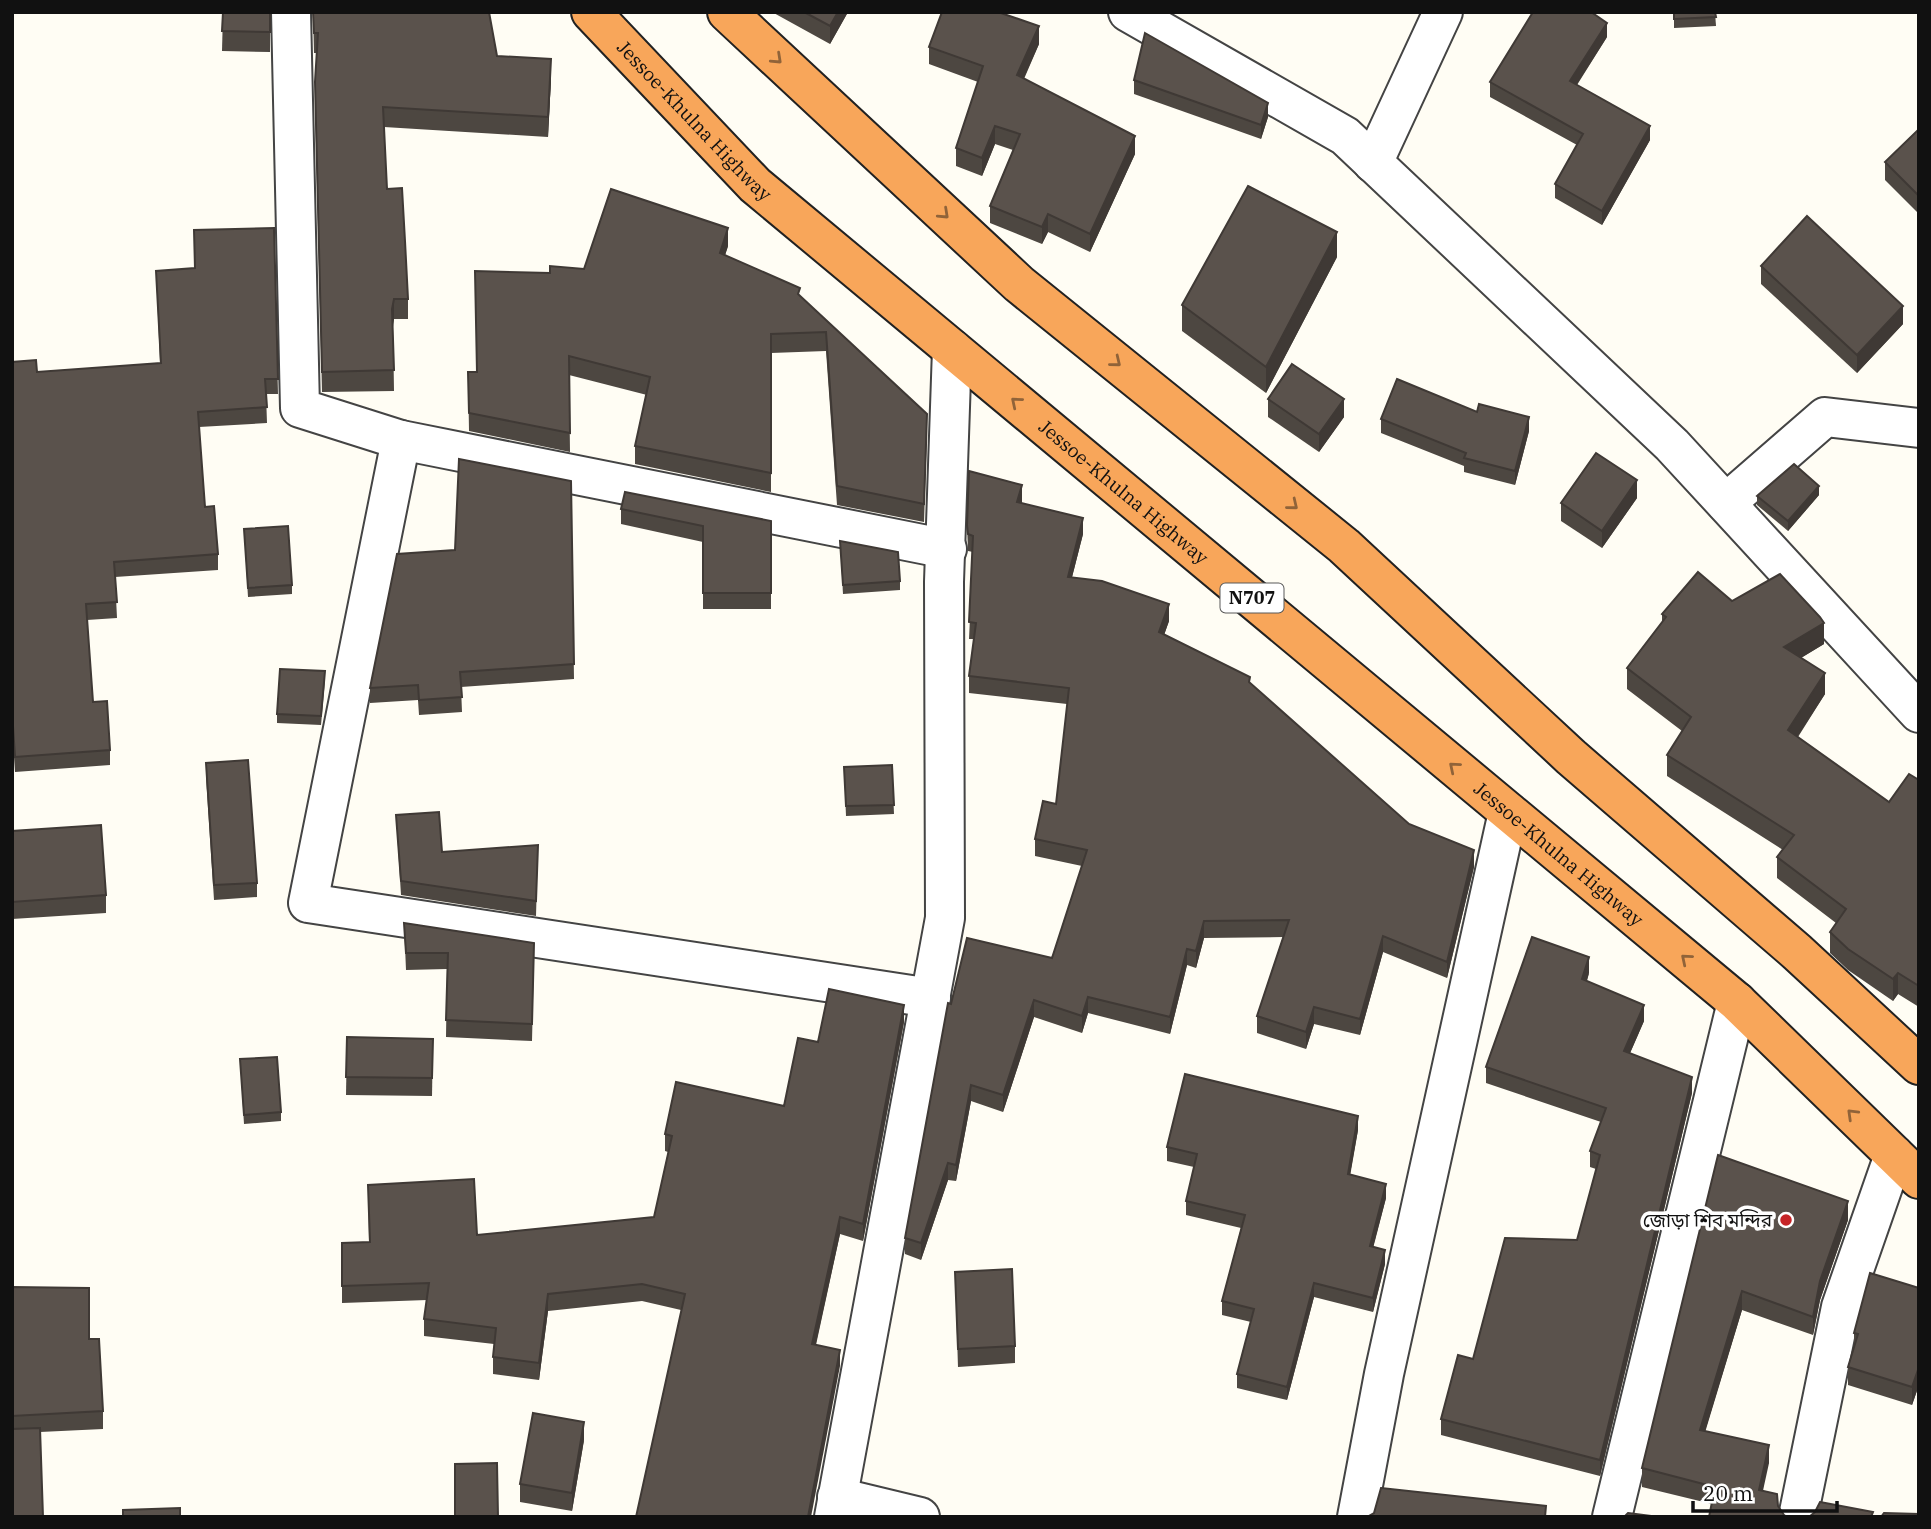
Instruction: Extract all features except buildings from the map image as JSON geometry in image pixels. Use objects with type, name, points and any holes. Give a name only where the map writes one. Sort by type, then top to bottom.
[{"type":"highway","name":"Jessoe-Khulna Highway","points":[[591,12],[755,185],[1737,1002],[1906,1167]]},
{"type":"highway","points":[[727,12],[1018,284],[1345,546],[1571,757],[1797,952],[1919,1065]]},
{"type":"street","points":[[291,12],[300,408],[401,440],[947,549]]},
{"type":"street","points":[[1128,12],[1345,136],[1672,445],[1919,713]]},
{"type":"street","points":[[1373,163],[1443,12]]},
{"type":"street","points":[[920,1517],[835,1507],[945,918],[944,582],[952,349]]},
{"type":"street","points":[[1726,503],[1825,417],[1919,428]]},
{"type":"street","points":[[401,440],[308,903],[931,998]]},
{"type":"street","points":[[1357,1517],[1384,1374],[1508,812]]},
{"type":"street","points":[[1612,1517],[1737,1002]]},
{"type":"street","points":[[1798,1517],[1841,1307],[1906,1167]]},
{"type":"place","name":"জোড়া শিব মন্দির","points":[[1786,1220]]}]
